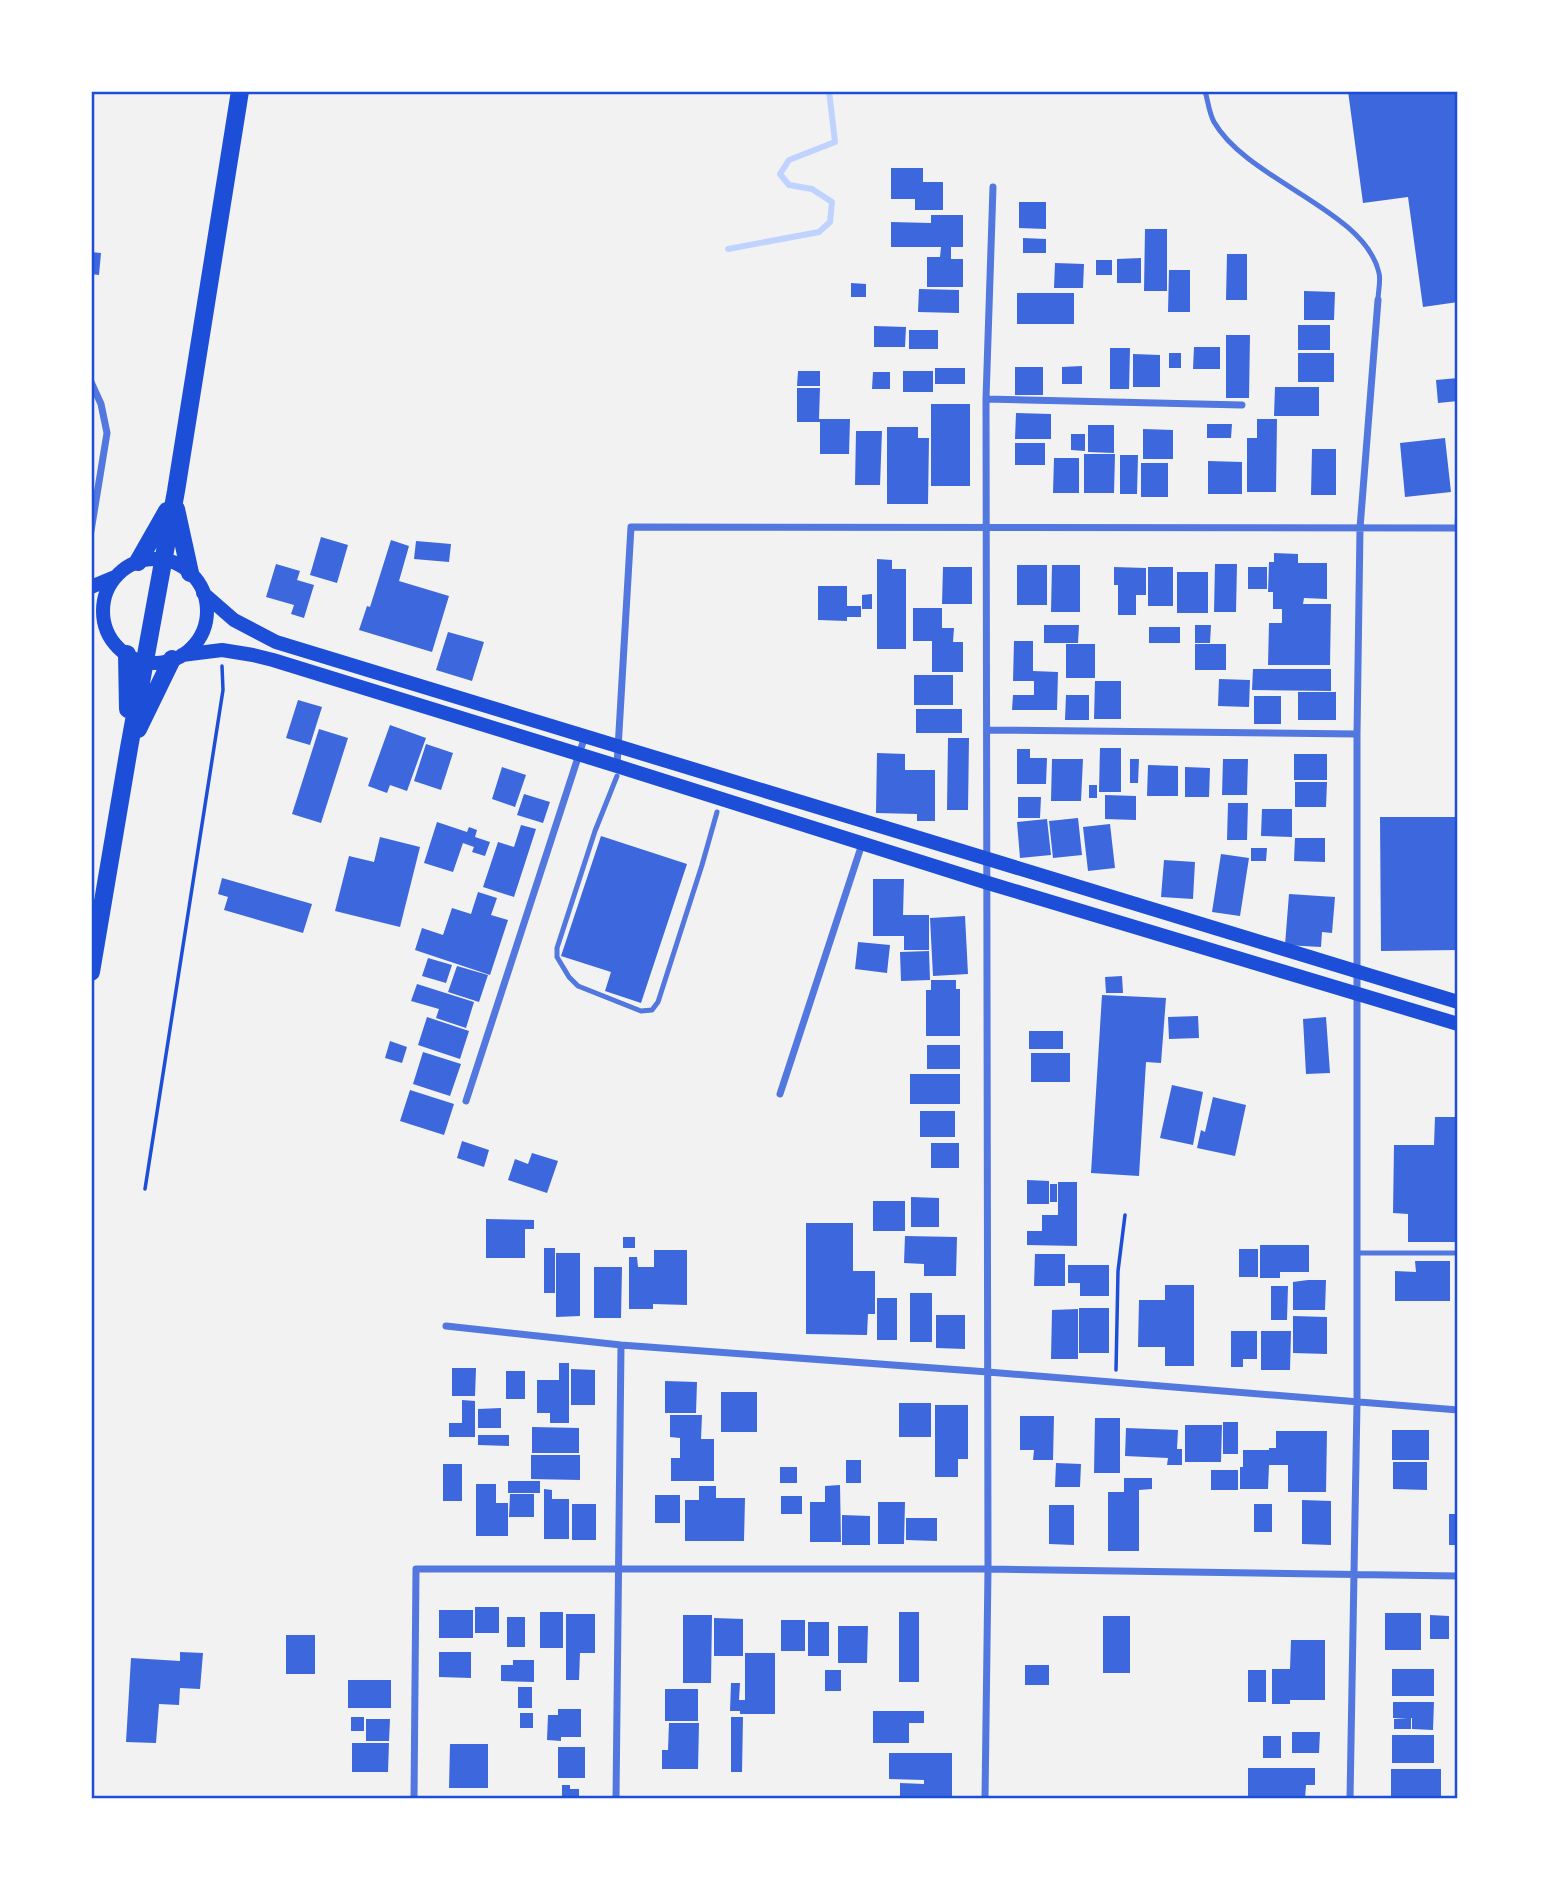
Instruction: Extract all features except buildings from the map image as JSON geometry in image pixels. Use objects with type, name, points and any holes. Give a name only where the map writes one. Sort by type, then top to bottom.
[{"type":"highway","points":[[91,972],[174,499],[240,91]]},
{"type":"highway","points":[[138,562],[174,499]]},
{"type":"highway","points":[[174,499],[190,573]]},
{"type":"highway","points":[[127,654],[129,748]]},
{"type":"highway","points":[[129,748],[177,657]]},
{"type":"main road","points":[[91,587],[115,577],[138,562],[163,559],[186,569],[198,582],[206,598],[207,616],[204,628],[195,643],[177,657]]},
{"type":"main road","points":[[104,624],[103,607],[107,589],[115,577]]},
{"type":"main road","points":[[203,593],[234,620],[276,642],[1458,1002]]},
{"type":"main road","points":[[91,611],[104,624],[112,641],[127,654],[145,661],[165,662],[177,657],[222,650],[253,654],[988,883],[1458,1024]]},
{"type":"main road","points":[[620,770],[636,761],[646,760],[673,769],[696,768]]},
{"type":"main road","points":[[794,822],[801,801]]},
{"type":"main road","points":[[1176,939],[1184,919]]},
{"type":"street","points":[[985,1799],[988,1569],[986,399],[993,187]]},
{"type":"street","points":[[1350,1799],[1357,1403],[1357,734],[1360,528],[1378,300]]},
{"type":"street","points":[[91,382],[102,404],[107,433],[91,531]]},
{"type":"street","points":[[986,399],[1242,405]]},
{"type":"street","points":[[620,770],[631,527],[1457,528]]},
{"type":"street","points":[[988,730],[1357,734]]},
{"type":"street","points":[[466,1101],[586,735]]},
{"type":"street","points":[[780,1094],[862,843]]},
{"type":"street","points":[[446,1326],[621,1345],[1458,1410]]},
{"type":"street","points":[[616,1799],[621,1345]]},
{"type":"street","points":[[414,1799],[416,1569],[988,1569],[1458,1576]]},
{"type":"lane","points":[[1205,91],[1213,121],[1232,145],[1286,186],[1345,224],[1369,249],[1380,274],[1378,300]]},
{"type":"lane","points":[[1457,528],[1458,505]]},
{"type":"lane","points":[[620,770],[595,831],[557,948],[557,957],[578,986],[641,1011],[652,1010],[658,1002],[717,812]]},
{"type":"lane","points":[[1357,1252],[1458,1253]]},
{"type":"path","points":[[145,1189],[223,690],[222,650]]},
{"type":"path","points":[[1116,1383],[1118,1271],[1125,1215]]},
{"type":"waterway","points":[[728,249],[819,232],[830,222],[832,202],[812,189],[789,185],[780,174],[789,160],[835,142],[829,91]]}]
